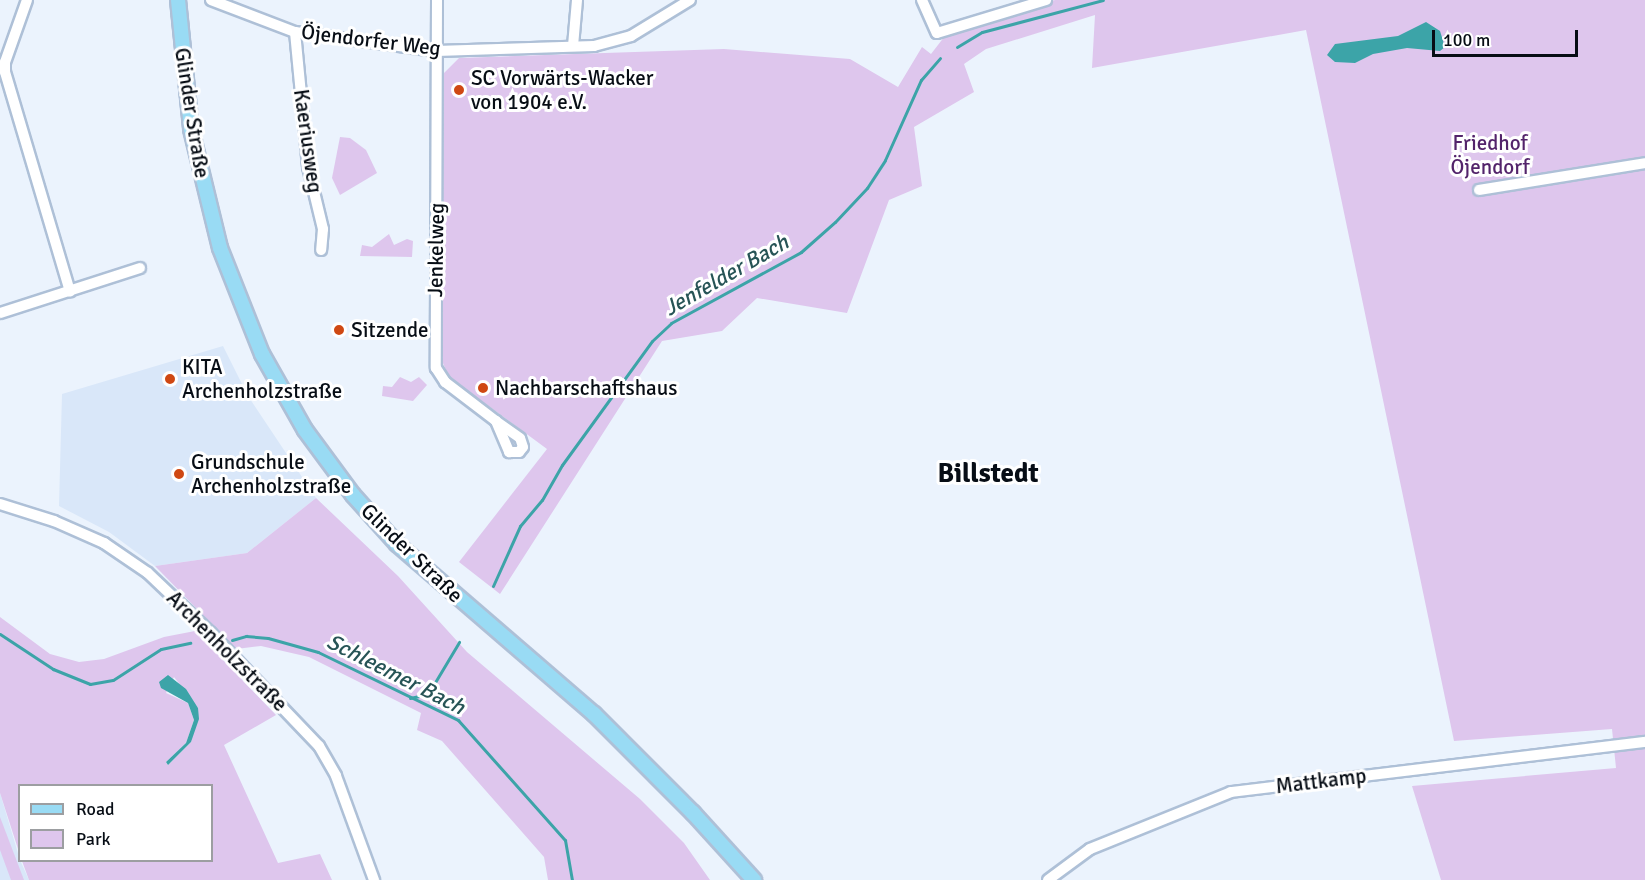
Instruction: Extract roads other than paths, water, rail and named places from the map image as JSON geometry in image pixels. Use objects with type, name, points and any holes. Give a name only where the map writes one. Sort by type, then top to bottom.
[{"type":"main road","name":"Glinder Straße","points":[[178,0],[191,129],[217,239],[262,354],[305,430],[353,495],[397,544],[594,714],[693,813],[754,880]]},
{"type":"street","points":[[27,0],[2,62],[70,292]]},
{"type":"street","name":"Öjendorfer Weg","points":[[211,0],[295,32],[436,51],[594,46],[632,36],[690,0]]},
{"type":"street","name":"Jenkelweg","points":[[437,0],[436,368],[445,382],[496,421]]},
{"type":"street","points":[[573,46],[577,0]]},
{"type":"street","points":[[922,0],[937,33],[1046,0]]},
{"type":"street","name":"Kaeriusweg","points":[[295,32],[308,167],[323,229],[321,250]]},
{"type":"street","points":[[1479,190],[1645,163]]},
{"type":"street","points":[[0,313],[140,268]]},
{"type":"street","name":"Archenholzstraße","points":[[0,504],[54,521],[104,543],[148,573],[210,632],[319,746],[336,776],[374,880]]},
{"type":"street","name":"Mattkamp","points":[[1048,880],[1090,849],[1231,792],[1645,742]]},
{"type":"water","points":[[1426,22],[1440,31],[1445,47],[1440,51],[1407,48],[1373,54],[1355,63],[1335,62],[1327,55],[1335,44],[1398,36]]},
{"type":"water","points":[[168,675],[186,689],[198,708],[199,719],[191,742],[168,765],[166,762],[186,743],[194,720],[188,703],[161,688],[159,682]]},
{"type":"waterway","name":"Jenfelder Bach","points":[[957,47],[982,32],[1103,0]]},
{"type":"waterway","name":"Jenfelder Bach","points":[[493,586],[520,526],[542,500],[562,465],[652,341],[671,323],[801,252],[835,222],[867,188],[885,160],[921,80],[940,58]]},
{"type":"waterway","name":"Schleemer Bach","points":[[0,634],[53,669],[90,684],[113,680],[161,649],[190,643]]},
{"type":"waterway","name":"Schleemer Bach","points":[[232,640],[246,636],[268,638],[318,652],[458,720],[565,840],[572,880]]},
{"type":"waterway","name":"Jenfelder Bach","points":[[410,698],[424,695],[434,684],[459,642]]},
{"type":"place","name":"SC Vorwärts-Wacker von 1904 e.V.","points":[[459,90]]},
{"type":"place","name":"Sitzende","points":[[339,330]]},
{"type":"place","name":"KITA Archenholzstraße","points":[[170,379]]},
{"type":"place","name":"Nachbarschaftshaus","points":[[483,388]]},
{"type":"place","name":"Grundschule Archenholzstraße","points":[[179,474]]},
{"type":"district","name":"Billstedt","points":[[988,474]]},
{"type":"park label","name":"Friedhof Öjendorf","points":[[1490,155]]}]
